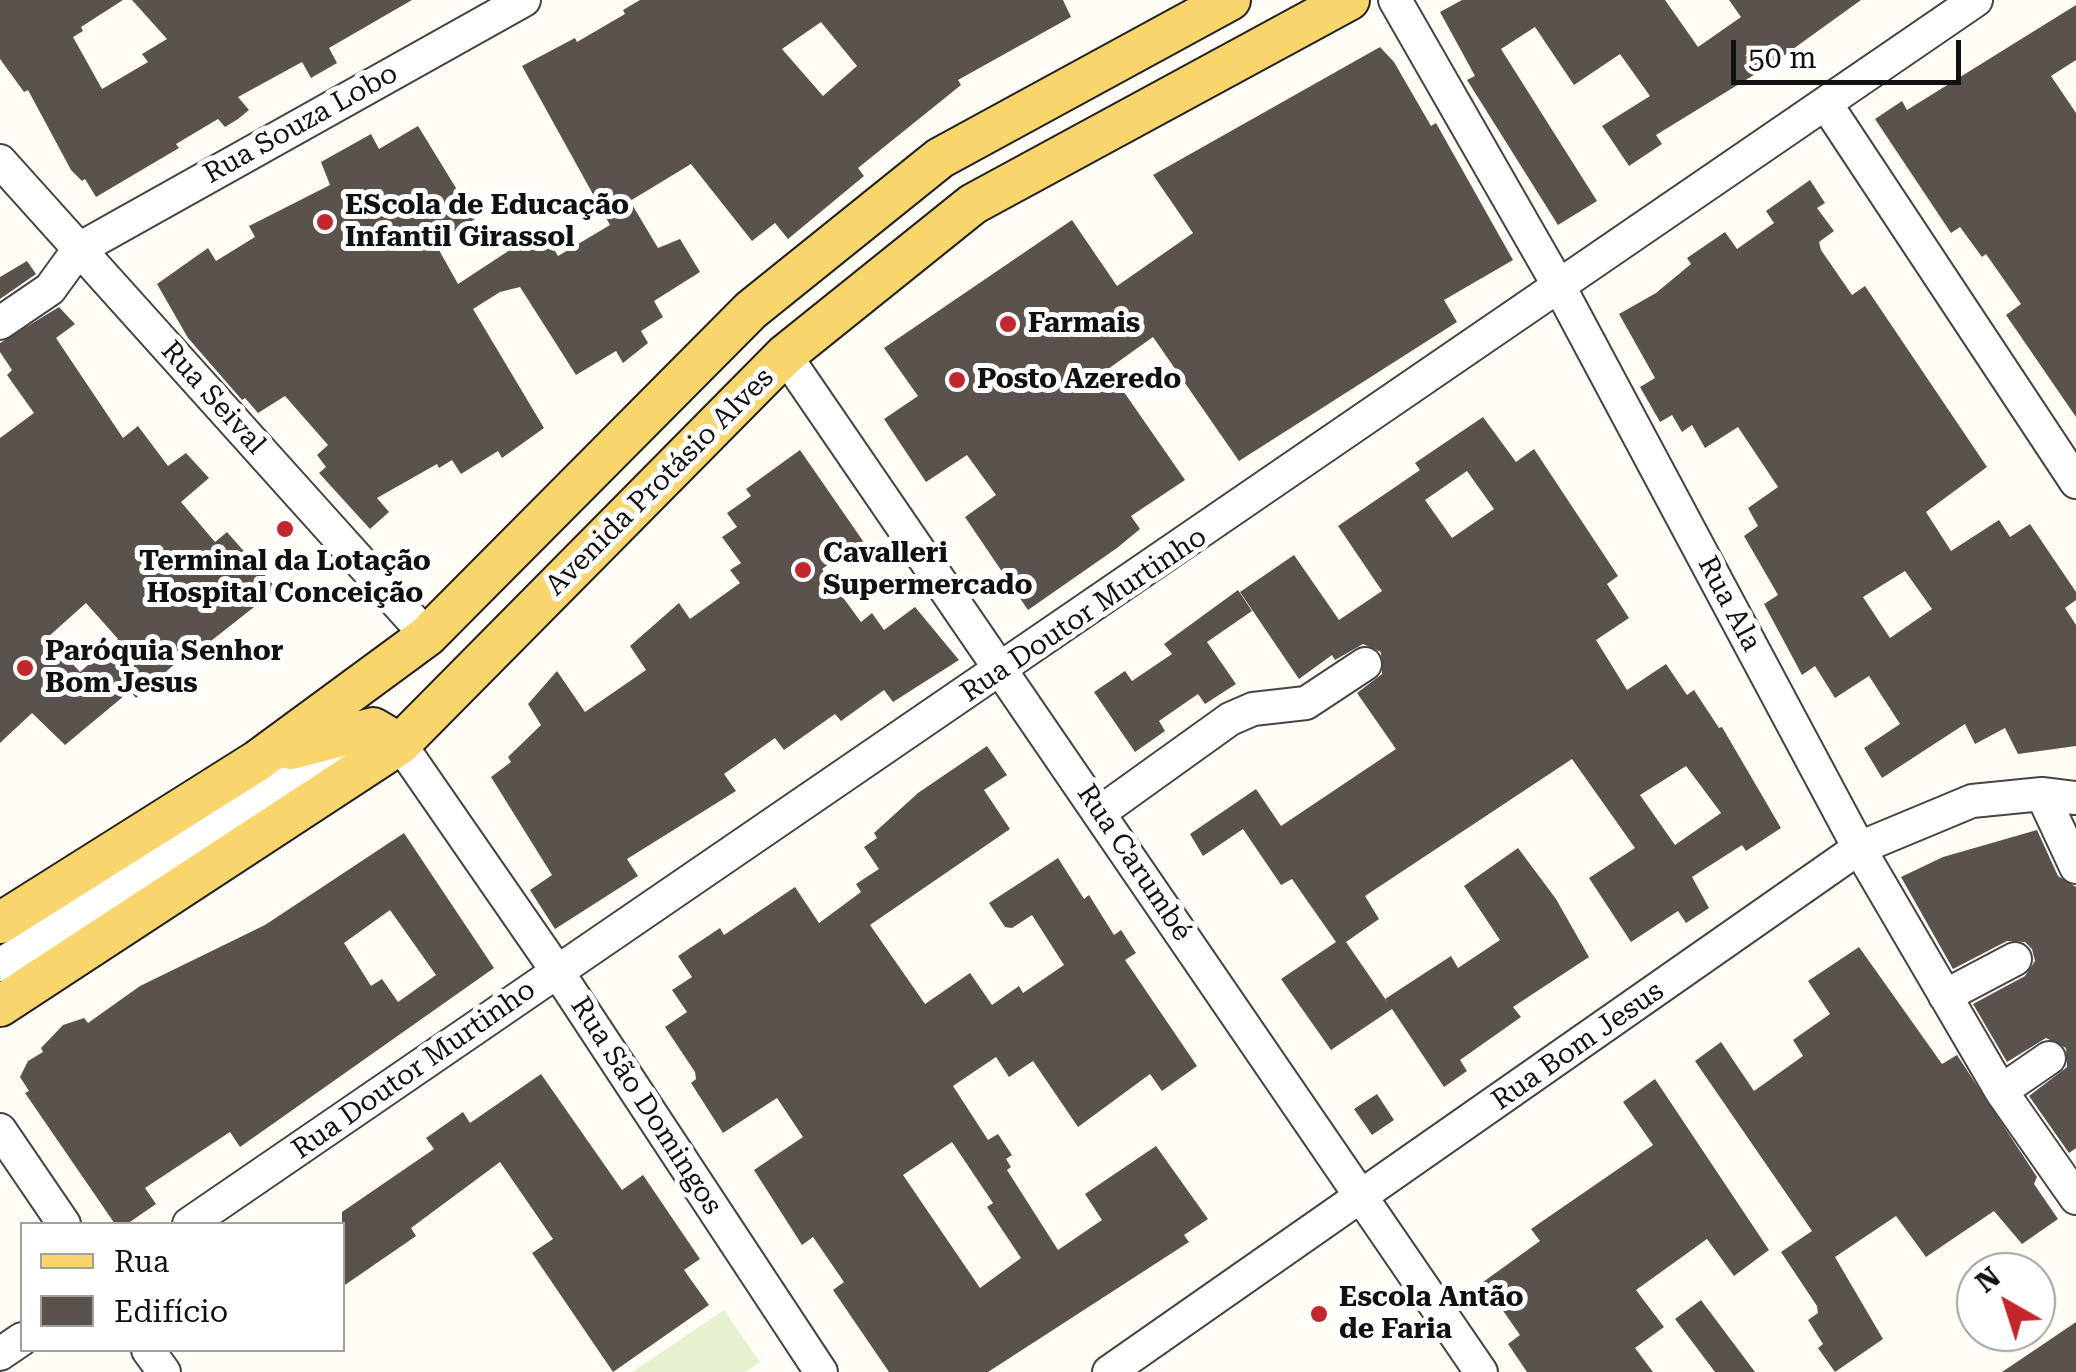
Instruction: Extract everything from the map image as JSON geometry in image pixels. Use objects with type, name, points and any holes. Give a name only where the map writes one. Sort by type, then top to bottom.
[{"type":"main road","name":"Avenida Protásio Alves","points":[[0,923],[258,761],[427,636],[751,310],[940,158],[1230,0]]},
{"type":"main road","name":"Avenida Protásio Alves","points":[[0,1006],[386,736],[785,355],[973,204],[1348,0]]},
{"type":"main road","points":[[258,761],[322,738],[386,736]]},
{"type":"street","name":"Rua Souza Lobo","points":[[79,249],[524,0]]},
{"type":"street","name":"Rua Ala","points":[[1396,0],[1560,288],[1859,848],[2001,1091],[2076,1198]]},
{"type":"street","name":"Rua Doutor Murtinho","points":[[192,1222],[1002,671],[1976,0]]},
{"type":"street","points":[[1826,104],[2071,465]]},
{"type":"street","name":"Rua Seival","points":[[0,160],[12,196],[79,249],[427,636]]},
{"type":"street","points":[[0,323],[50,290],[79,249]]},
{"type":"street","name":"Rua Carumbé","points":[[785,355],[1480,1372]]},
{"type":"street","points":[[1099,812],[1230,718],[1253,709],[1306,703],[1364,664]]},
{"type":"street","points":[[0,965],[386,736]]},
{"type":"street","name":"Rua São Domingos","points":[[386,736],[557,972],[822,1372]]},
{"type":"street","points":[[2042,794],[2076,866]]},
{"type":"street","name":"Rua Bom Jesus","points":[[1109,1372],[1859,848],[1972,801],[2042,794],[2076,798]]},
{"type":"street","points":[[1944,996],[2015,960]]},
{"type":"street","points":[[2001,1091],[2049,1058]]},
{"type":"street","points":[[0,1130],[63,1222]]},
{"type":"green space","points":[[724,1310],[760,1362],[745,1372],[632,1372]]},
{"type":"building","points":[[0,0],[123,0],[81,27],[83,31],[73,37],[102,89],[148,62],[142,54],[167,39],[132,0],[412,0],[329,48],[337,63],[311,78],[302,62],[238,97],[249,110],[238,119],[225,127],[218,119],[176,144],[179,148],[96,197],[85,179],[82,181],[71,170],[28,90],[24,92],[0,59]]},
{"type":"building","points":[[640,0],[1063,0],[1071,17],[958,80],[961,85],[858,168],[864,176],[788,239],[775,223],[752,241],[691,164],[630,201],[658,248],[680,239],[700,272],[654,301],[663,317],[641,331],[648,343],[623,363],[616,351],[576,375],[520,287],[500,292],[473,309],[544,428],[502,458],[498,451],[461,474],[452,460],[439,468],[437,464],[377,498],[389,512],[370,529],[319,473],[326,467],[317,455],[328,445],[285,396],[258,413],[245,398],[242,400],[188,338],[157,284],[208,248],[216,261],[255,237],[249,226],[330,185],[321,162],[371,134],[379,149],[418,126],[475,219],[435,243],[458,284],[542,229],[558,256],[610,225],[522,66],[575,38],[577,42],[625,14],[623,10]],"holes":[[[821,22],[857,66],[823,96],[782,49]]]},
{"type":"building","points":[[1462,0],[1665,0],[1698,47],[1741,17],[1729,0],[1861,0],[1775,62],[1656,135],[1662,144],[1629,166],[1602,126],[1650,96],[1620,54],[1574,85],[1535,27],[1501,49],[1597,201],[1558,225],[1467,80],[1475,76],[1440,12]]},
{"type":"building","points":[[2076,5],[2076,60],[2051,76],[2076,113],[2076,417],[2006,315],[2021,304],[1986,254],[1982,257],[1960,227],[1951,233],[1875,119],[1902,101],[1907,110]]},
{"type":"building","points":[[1380,47],[1394,62],[1431,126],[1436,123],[1513,260],[1444,300],[1457,322],[1239,461],[1153,337],[1108,369],[1185,480],[1131,516],[1140,529],[1028,610],[965,517],[996,495],[967,455],[926,482],[884,419],[918,396],[884,348],[1072,220],[1117,286],[1193,233],[1153,175]]},
{"type":"building","points":[[1810,180],[1825,203],[1817,208],[1834,231],[1819,242],[1821,250],[1852,295],[1865,286],[1987,467],[1926,512],[1951,551],[1999,520],[2010,537],[2030,524],[2076,592],[2076,600],[2065,608],[2076,625],[2076,746],[2018,754],[2005,728],[1975,744],[1965,724],[1882,778],[1864,748],[1900,724],[1869,676],[1835,698],[1815,666],[1802,675],[1764,604],[1778,595],[1744,536],[1758,526],[1748,508],[1778,487],[1738,427],[1705,448],[1692,425],[1682,432],[1672,415],[1660,422],[1640,387],[1655,378],[1619,314],[1656,293],[1691,264],[1687,258],[1725,232],[1737,249],[1774,223],[1766,211]],"holes":[[[1905,571],[1932,609],[1890,638],[1863,597]]]},
{"type":"building","points":[[27,261],[36,274],[0,299],[0,277]]},
{"type":"building","points":[[59,307],[75,324],[56,338],[123,438],[138,426],[168,466],[186,453],[209,478],[181,502],[215,542],[227,532],[277,589],[188,659],[185,655],[136,698],[130,691],[65,745],[32,713],[0,743],[0,438],[34,413],[7,375],[12,370],[0,352],[0,343]],"holes":[[[86,603],[118,639],[80,672],[48,637]]]},
{"type":"building","points":[[1483,417],[1516,462],[1534,449],[1618,576],[1607,584],[1629,618],[1596,640],[1627,690],[1666,664],[1687,695],[1694,690],[1722,727],[1781,828],[1746,851],[1742,845],[1692,877],[1709,908],[1686,923],[1678,911],[1631,942],[1589,878],[1635,848],[1572,759],[1365,896],[1379,919],[1346,942],[1385,999],[1451,956],[1458,968],[1500,940],[1464,886],[1518,848],[1556,899],[1589,957],[1513,1007],[1521,1017],[1460,1060],[1467,1071],[1444,1087],[1392,1009],[1331,1050],[1281,979],[1336,942],[1292,879],[1281,885],[1243,829],[1203,856],[1190,834],[1256,789],[1281,826],[1396,749],[1357,693],[1382,674],[1381,652],[1363,644],[1335,660],[1332,655],[1299,679],[1240,592],[1294,555],[1339,620],[1382,591],[1338,526],[1420,470],[1415,463]],"holes":[[[1467,471],[1494,509],[1452,538],[1425,500]],[[1686,766],[1721,813],[1675,845],[1640,795]]]},
{"type":"building","points":[[800,450],[863,541],[822,569],[861,622],[872,613],[884,630],[915,607],[959,660],[893,702],[884,690],[841,721],[835,714],[784,750],[775,738],[724,774],[736,791],[627,859],[638,876],[555,929],[530,890],[552,875],[491,777],[511,762],[508,757],[541,725],[528,704],[557,671],[585,712],[646,670],[630,646],[679,603],[690,619],[740,583],[730,570],[741,563],[722,537],[737,527],[727,513],[751,496],[746,489]]},
{"type":"building","points":[[1238,590],[1252,611],[1207,642],[1236,684],[1205,704],[1198,694],[1159,721],[1165,731],[1135,752],[1094,692],[1125,671],[1132,681],[1172,654],[1164,644]]},
{"type":"building","points":[[987,746],[1007,775],[984,790],[1010,829],[870,925],[925,1004],[970,973],[992,1005],[1019,986],[1023,993],[1064,965],[1032,915],[1012,928],[1005,927],[989,903],[1058,858],[1084,899],[1089,895],[1114,935],[1121,930],[1136,953],[1125,960],[1197,1066],[1162,1091],[1150,1074],[1078,1127],[1033,1061],[1009,1077],[996,1057],[953,1086],[988,1140],[998,1134],[1012,1155],[1006,1159],[1011,1167],[1007,1170],[1058,1250],[1102,1220],[1085,1194],[1156,1146],[1208,1219],[1184,1235],[1189,1242],[988,1372],[889,1372],[833,1290],[844,1282],[813,1237],[802,1245],[754,1170],[803,1137],[777,1098],[723,1133],[691,1083],[696,1079],[695,1072],[665,1027],[687,1012],[672,990],[692,977],[678,956],[720,928],[724,935],[795,887],[819,923],[861,892],[856,884],[879,869],[864,847],[918,793]],"holes":[[[952,1142],[993,1203],[987,1207],[1021,1258],[980,1288],[903,1175]]]},
{"type":"building","points":[[2037,830],[2058,876],[2076,887],[2076,1148],[2069,1153],[2029,1096],[2067,1067],[2066,1048],[2046,1038],[2007,1062],[1973,1004],[2025,976],[2035,961],[2032,949],[2025,942],[2007,941],[1953,969],[1901,877],[1943,857]]},
{"type":"building","points":[[404,833],[494,968],[240,1147],[230,1132],[145,1188],[156,1204],[130,1222],[114,1222],[25,1093],[29,1091],[20,1077],[28,1061],[43,1052],[41,1048],[63,1025],[84,1018],[88,1023],[140,986],[265,925]],"holes":[[[390,910],[436,975],[398,1002],[382,979],[371,986],[344,943]]]},
{"type":"building","points":[[1859,947],[1942,1064],[1957,1055],[2037,1177],[2034,1184],[2058,1219],[2022,1244],[1994,1211],[1926,1257],[1896,1216],[1835,1257],[1883,1339],[1835,1372],[1818,1348],[1823,1344],[1808,1320],[1818,1313],[1817,1306],[1781,1252],[1812,1231],[1695,1061],[1721,1042],[1754,1091],[1803,1056],[1793,1040],[1830,1014],[1808,981]]},
{"type":"building","points":[[541,1074],[622,1190],[643,1175],[700,1259],[684,1270],[709,1305],[613,1372],[532,1253],[553,1239],[500,1162],[411,1228],[416,1236],[345,1285],[342,1212],[434,1149],[426,1138],[463,1112],[470,1123]]},
{"type":"building","points":[[1655,1079],[1769,1250],[1734,1276],[1707,1239],[1636,1290],[1664,1327],[1635,1348],[1653,1372],[1527,1372],[1508,1344],[1520,1335],[1483,1282],[1540,1241],[1531,1229],[1653,1145],[1623,1102]]},
{"type":"building","points":[[1377,1094],[1394,1120],[1372,1135],[1354,1109]]},
{"type":"building","points":[[1701,1300],[1755,1372],[1715,1372],[1675,1319]]},
{"type":"building","points":[[2076,1322],[2076,1372],[2002,1372],[2032,1352],[2056,1352],[2056,1336]]},
{"type":"place","name":"EScola de Educação Infantil Girassol","points":[[325,222]]},
{"type":"place","name":"Farmais","points":[[1008,324]]},
{"type":"place","name":"Posto Azeredo","points":[[957,380]]},
{"type":"place","name":"Terminal da Lotação Hospital Conceição","points":[[285,529]]},
{"type":"place","name":"Cavalleri Supermercado","points":[[803,570]]},
{"type":"place","name":"Paróquia Senhor Bom Jesus","points":[[25,668]]},
{"type":"place","name":"Escola Antão de Faria","points":[[1319,1314]]}]
